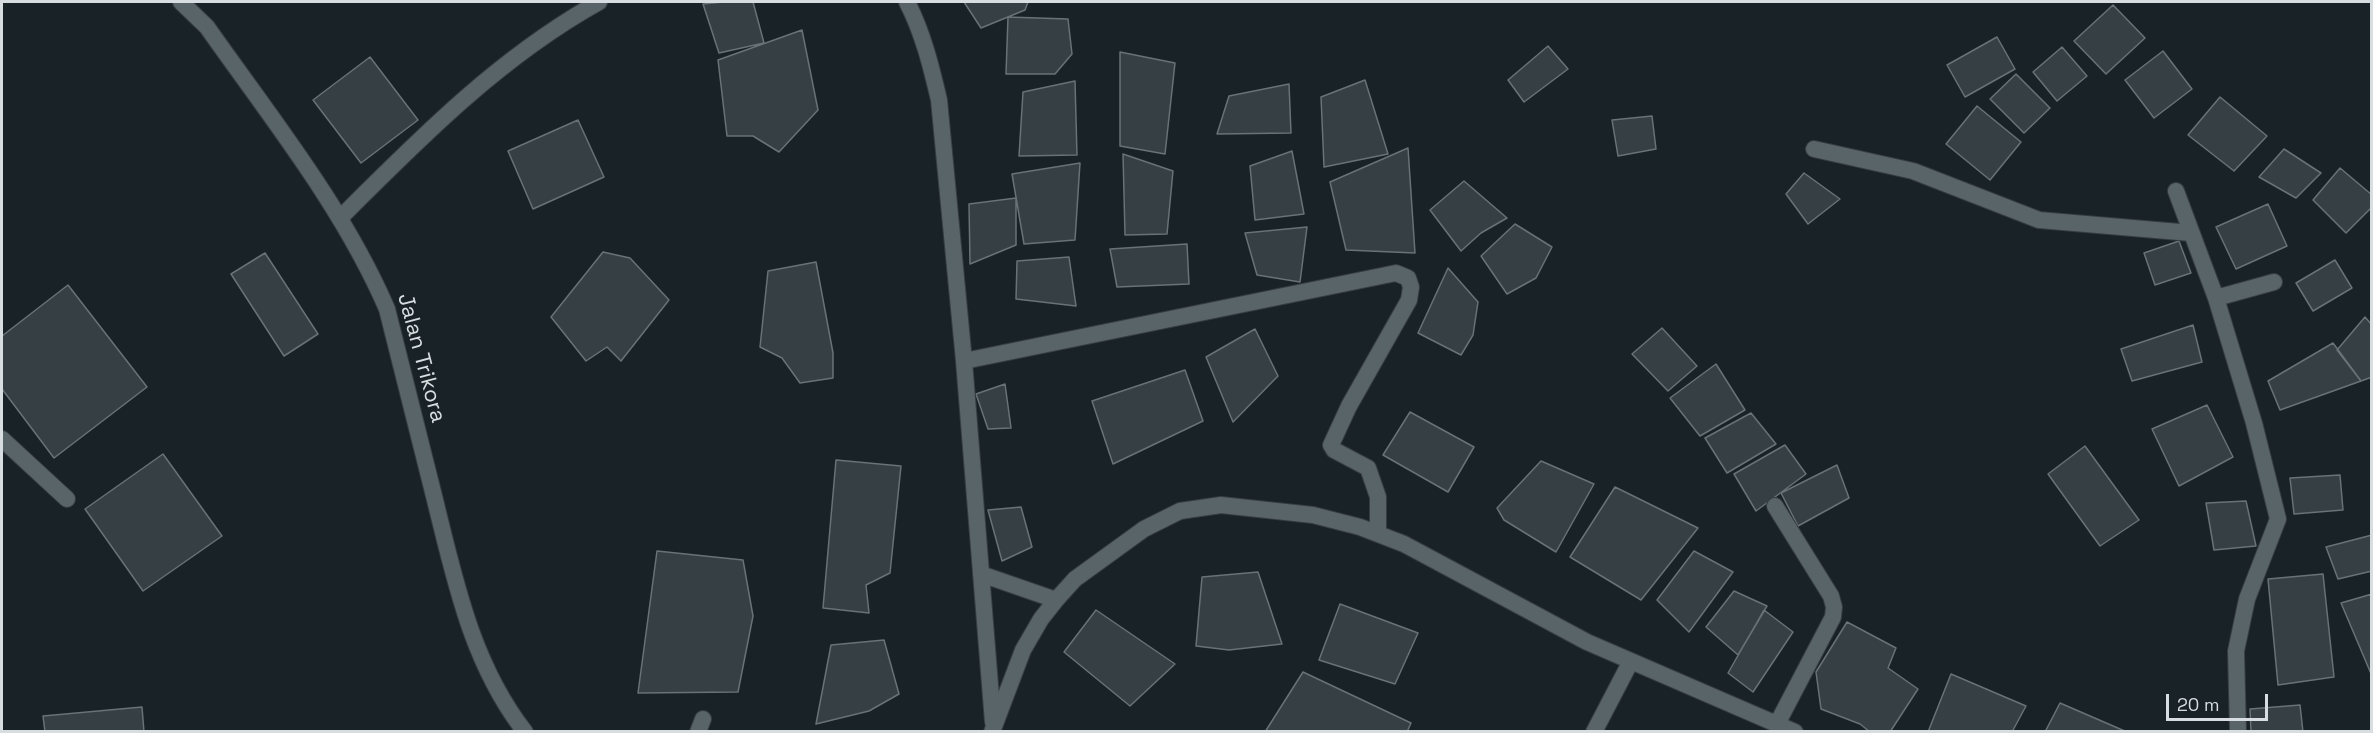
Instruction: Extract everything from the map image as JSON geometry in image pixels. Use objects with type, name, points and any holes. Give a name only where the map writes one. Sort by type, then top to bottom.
[{"type":"street","name":"Jalan Trikora","points":[[181,2],[207,27],[357,244],[387,309],[462,609],[481,658],[511,714],[525,732]]},
{"type":"street","points":[[340,218],[465,97],[559,24],[599,2]]},
{"type":"street","points":[[908,2],[916,18],[931,65],[939,100],[964,361],[993,729]]},
{"type":"street","points":[[1814,149],[1913,171],[2039,220],[2190,233]]},
{"type":"street","points":[[2176,191],[2216,298],[2254,423],[2278,519],[2247,599],[2236,651],[2238,732]]},
{"type":"street","points":[[964,361],[1396,273],[1408,278],[1412,286],[1409,300],[1349,406],[1331,445],[1334,450],[1368,468],[1378,497],[1378,534]]},
{"type":"street","points":[[2216,298],[2274,282]]},
{"type":"street","points":[[2,439],[67,499]]},
{"type":"street","points":[[993,729],[1023,650],[1041,619],[1075,579],[1134,535],[1180,511],[1221,505],[1270,508],[1313,515],[1404,544],[1587,642],[1795,732]]},
{"type":"street","points":[[1775,506],[1831,596],[1834,607],[1833,617],[1777,724]]},
{"type":"street","points":[[981,574],[1056,600]]},
{"type":"street","points":[[1594,732],[1631,661]]},
{"type":"building","points":[[753,2],[764,43],[719,53],[703,4]]},
{"type":"building","points":[[964,2],[1028,2],[1025,10],[981,28]]},
{"type":"building","points":[[2113,5],[2145,38],[2106,74],[2074,41]]},
{"type":"building","points":[[1008,17],[1068,19],[1072,54],[1055,74],[1006,74]]},
{"type":"building","points":[[802,30],[818,110],[779,152],[753,136],[727,136],[718,60]]},
{"type":"building","points":[[1997,37],[2015,69],[1965,97],[1947,65]]},
{"type":"building","points":[[1548,46],[1568,69],[1524,102],[1508,80]]},
{"type":"building","points":[[2062,47],[2087,76],[2057,101],[2033,72]]},
{"type":"building","points":[[2163,51],[2192,89],[2154,118],[2125,80]]},
{"type":"building","points":[[1120,52],[1175,63],[1165,154],[1120,146]]},
{"type":"building","points":[[370,57],[418,120],[361,163],[313,100]]},
{"type":"building","points":[[2016,74],[2050,108],[2024,133],[1990,99]]},
{"type":"building","points":[[1365,80],[1388,154],[1324,167],[1321,97]]},
{"type":"building","points":[[1075,81],[1077,155],[1019,156],[1023,92]]},
{"type":"building","points":[[1289,84],[1291,133],[1217,134],[1229,96]]},
{"type":"building","points":[[2220,97],[2267,136],[2234,171],[2188,135]]},
{"type":"building","points":[[1977,106],[2021,142],[1990,180],[1946,144]]},
{"type":"building","points":[[1652,116],[1656,149],[1618,156],[1612,120]]},
{"type":"building","points":[[578,120],[604,177],[533,209],[508,151]]},
{"type":"building","points":[[1408,148],[1415,253],[1346,250],[1330,182]]},
{"type":"building","points":[[2284,149],[2321,173],[2296,198],[2259,177]]},
{"type":"building","points":[[1292,151],[1304,214],[1255,220],[1250,166]]},
{"type":"building","points":[[1123,154],[1173,171],[1167,234],[1125,235]]},
{"type":"building","points":[[1080,163],[1075,240],[1024,244],[1012,174]]},
{"type":"building","points":[[2340,168],[2372,195],[2372,207],[2346,233],[2313,200]]},
{"type":"building","points":[[1804,173],[1840,199],[1808,224],[1786,194]]},
{"type":"building","points":[[1464,181],[1507,218],[1481,233],[1461,251],[1430,210]]},
{"type":"building","points":[[1016,198],[1016,245],[970,264],[969,204]]},
{"type":"building","points":[[2268,204],[2287,246],[2236,269],[2216,227]]},
{"type":"building","points":[[1515,224],[1552,247],[1536,278],[1507,294],[1481,256]]},
{"type":"building","points":[[1307,227],[1300,282],[1257,275],[1245,233]]},
{"type":"building","points":[[2179,241],[2191,273],[2155,285],[2144,253]]},
{"type":"building","points":[[1187,244],[1189,284],[1117,287],[1110,249]]},
{"type":"building","points":[[603,252],[630,258],[669,300],[621,361],[607,347],[586,361],[551,317]]},
{"type":"building","points":[[265,253],[318,334],[284,356],[231,274]]},
{"type":"building","points":[[1069,257],[1076,306],[1016,299],[1017,261]]},
{"type":"building","points":[[2335,260],[2352,288],[2313,311],[2296,283]]},
{"type":"building","points":[[816,262],[833,353],[833,378],[800,383],[782,358],[760,347],[768,271]]},
{"type":"building","points":[[1448,268],[1478,302],[1473,335],[1461,355],[1418,333]]},
{"type":"building","points":[[68,285],[147,387],[54,458],[2,389],[2,336]]},
{"type":"building","points":[[2365,317],[2372,325],[2372,377],[2361,381],[2337,350]]},
{"type":"building","points":[[2193,325],[2202,362],[2132,381],[2121,349]]},
{"type":"building","points":[[1662,328],[1697,366],[1668,391],[1632,354]]},
{"type":"building","points":[[1255,329],[1278,376],[1233,422],[1206,357]]},
{"type":"building","points":[[2333,343],[2361,381],[2280,410],[2268,381]]},
{"type":"building","points":[[1716,364],[1745,410],[1700,436],[1670,398]]},
{"type":"building","points":[[1185,370],[1203,421],[1113,464],[1092,401]]},
{"type":"building","points":[[1005,384],[1011,428],[988,429],[976,394]]},
{"type":"building","points":[[2207,405],[2233,457],[2179,486],[2152,429]]},
{"type":"building","points":[[1410,412],[1474,447],[1448,492],[1383,455]]},
{"type":"building","points":[[1751,413],[1776,444],[1727,473],[1705,438]]},
{"type":"building","points":[[1785,445],[1806,474],[1756,511],[1734,474]]},
{"type":"building","points":[[2085,446],[2139,520],[2100,546],[2048,474]]},
{"type":"building","points":[[163,454],[222,536],[143,591],[85,509]]},
{"type":"building","points":[[836,460],[901,466],[890,573],[866,585],[869,613],[823,608]]},
{"type":"building","points":[[1541,461],[1594,484],[1556,552],[1504,520],[1497,508]]},
{"type":"building","points":[[1837,465],[1849,498],[1798,526],[1781,493]]},
{"type":"building","points":[[2340,475],[2343,510],[2294,514],[2290,478]]},
{"type":"building","points":[[1615,487],[1698,528],[1641,600],[1570,557]]},
{"type":"building","points":[[2246,501],[2256,546],[2214,550],[2206,503]]},
{"type":"building","points":[[1021,507],[1032,547],[1002,561],[988,510]]},
{"type":"building","points":[[2372,535],[2372,571],[2338,579],[2326,547]]},
{"type":"building","points":[[657,551],[743,560],[753,616],[738,692],[638,693]]},
{"type":"building","points":[[1694,551],[1733,572],[1689,632],[1657,600]]},
{"type":"building","points":[[1258,572],[1282,644],[1229,650],[1196,646],[1202,577]]},
{"type":"building","points":[[2323,574],[2334,677],[2278,685],[2268,579]]},
{"type":"building","points":[[1734,591],[1767,606],[1738,655],[1706,627]]},
{"type":"building","points":[[2372,594],[2372,676],[2341,603]]},
{"type":"building","points":[[1340,604],[1418,633],[1395,684],[1319,660]]},
{"type":"building","points":[[1096,610],[1175,664],[1130,706],[1064,652]]},
{"type":"building","points":[[1764,610],[1793,632],[1753,692],[1728,673]]},
{"type":"building","points":[[1847,622],[1896,648],[1888,668],[1918,689],[1890,732],[1870,732],[1860,724],[1821,709],[1816,672]]},
{"type":"building","points":[[884,640],[899,694],[869,711],[816,724],[831,645]]},
{"type":"building","points":[[1303,672],[1411,723],[1407,732],[1265,732]]},
{"type":"building","points":[[1951,674],[2026,706],[2012,732],[1928,732]]},
{"type":"building","points":[[2060,703],[2127,732],[2045,732]]},
{"type":"building","points":[[2300,705],[2303,732],[2251,732],[2250,709]]},
{"type":"building","points":[[142,707],[144,732],[45,732],[43,716]]}]
